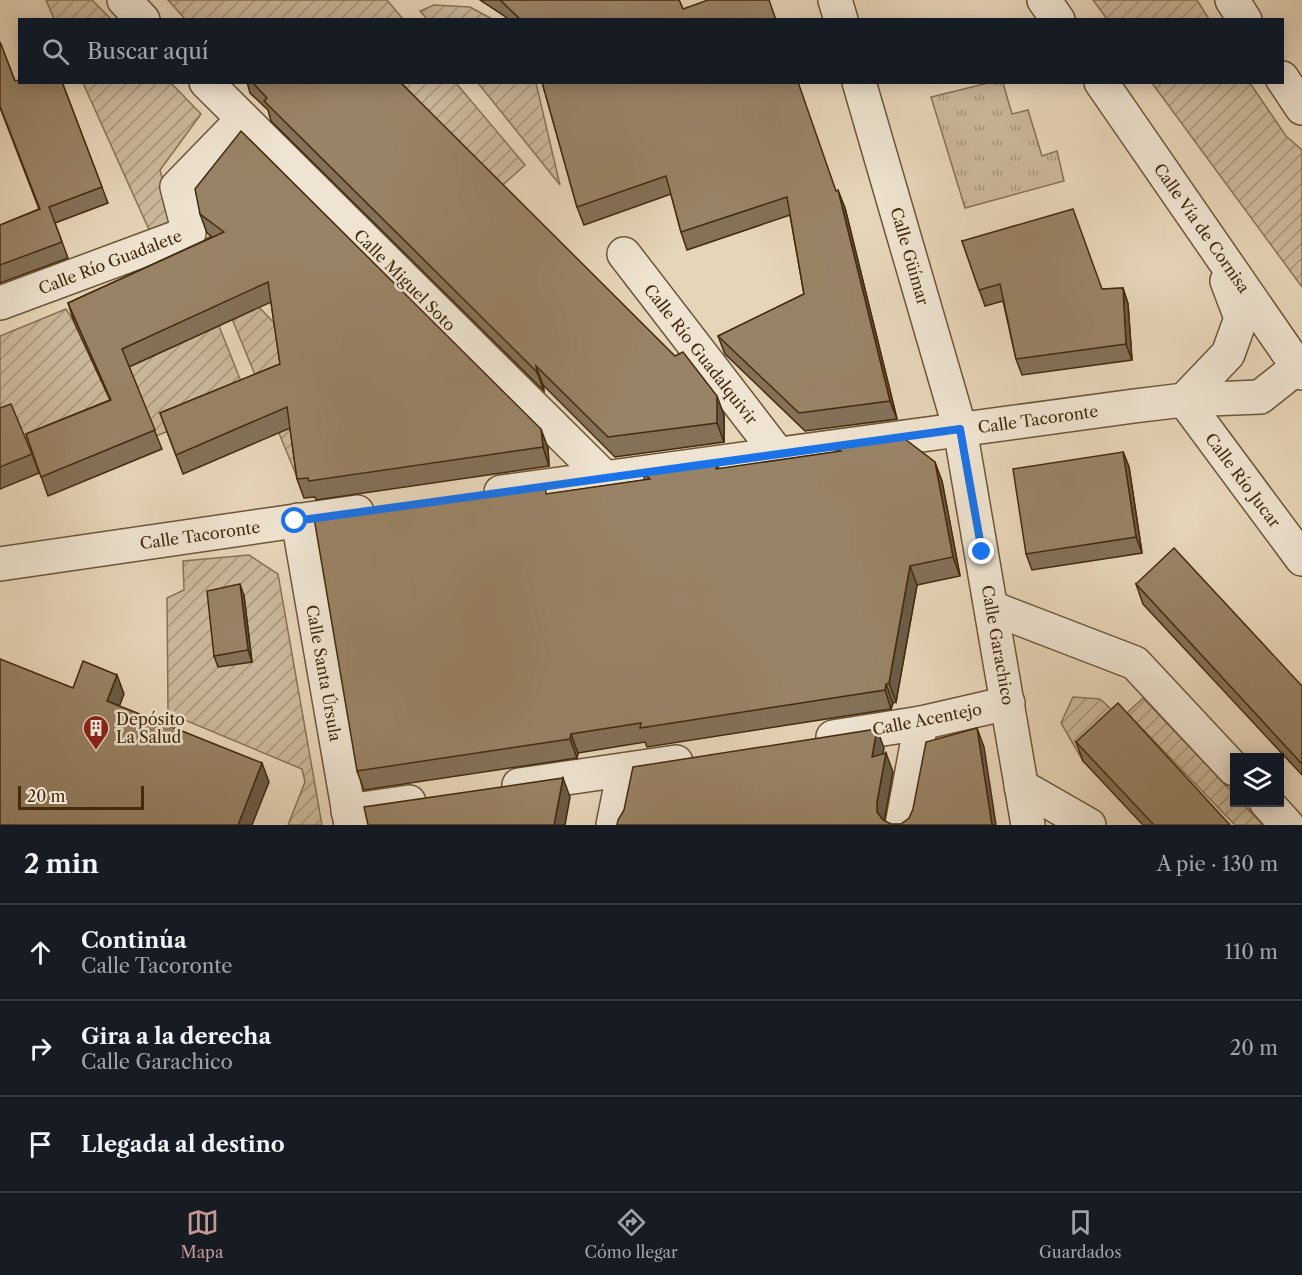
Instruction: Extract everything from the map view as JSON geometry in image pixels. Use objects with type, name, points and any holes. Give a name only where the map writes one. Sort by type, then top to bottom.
[{"type":"street","points":[[124,0],[141,18]]},
{"type":"street","points":[[835,0],[840,18]]},
{"type":"street","points":[[1044,0],[1057,18]]},
{"type":"street","points":[[1232,0],[1244,18]]},
{"type":"street","name":"Calle Miguel Soto","points":[[208,84],[604,477]]},
{"type":"street","name":"Calle Güímar","points":[[860,84],[960,429]]},
{"type":"street","name":"Calle Vía de Cornisa","points":[[1102,84],[1300,370]]},
{"type":"street","name":"Calle Río Guadalete","points":[[0,303],[189,233],[177,187],[243,119]]},
{"type":"street","points":[[1184,400],[1228,354],[1241,318],[1210,241]]},
{"type":"street","name":"Calle Río Guadalquivir","points":[[624,254],[778,454]]},
{"type":"street","name":"Calle Tacoronte","points":[[474,496],[1184,400],[1260,397],[1300,370]]},
{"type":"street","name":"Calle Río Jucar","points":[[1184,400],[1302,559]]},
{"type":"street","name":"Calle Garachico","points":[[960,429],[1028,825]]},
{"type":"street","name":"Calle Tacoronte","points":[[0,564],[380,509]]},
{"type":"street","name":"Calle Santa Úrsula","points":[[298,520],[350,818]]},
{"type":"street","points":[[992,608],[1135,663],[1230,765]]},
{"type":"street","name":"Calle Acentejo","points":[[807,741],[921,723],[1008,703]]},
{"type":"street","points":[[902,825],[921,723]]},
{"type":"street","points":[[486,790],[704,757]]},
{"type":"street","points":[[613,825],[624,770]]},
{"type":"street","points":[[1021,786],[1089,825]]},
{"type":"street","points":[[350,818],[440,797]]},
{"type":"street","points":[[1271,807],[1287,825]]},
{"type":"green space","points":[[46,0],[92,0],[110,18],[54,18]]},
{"type":"green space","points":[[168,0],[387,0],[402,18],[184,18]]},
{"type":"green space","points":[[1093,0],[1197,0],[1208,18],[1106,18]]},
{"type":"green space","points":[[434,5],[470,7],[490,18],[426,18],[420,11]]},
{"type":"green space","points":[[83,84],[172,84],[201,114],[160,170],[175,225],[151,234]]},
{"type":"green space","points":[[388,84],[457,84],[525,165],[496,191]]},
{"type":"green space","points":[[479,84],[536,84],[560,185]]},
{"type":"green space","points":[[984,84],[1003,84],[1012,114],[1028,110],[1042,156],[1057,151],[1064,181],[965,208],[931,97]]},
{"type":"green space","points":[[1153,84],[1251,84],[1286,136],[1302,150],[1302,287]]},
{"type":"green space","points":[[211,236],[223,245],[234,281],[279,328],[304,494],[200,241]]},
{"type":"green space","points":[[66,309],[74,322],[219,326],[248,399],[156,436],[145,408],[31,454],[0,430],[0,336]]},
{"type":"green space","points":[[249,555],[278,574],[322,825],[288,825],[305,782],[302,769],[168,713],[167,598],[184,590],[183,561]]},
{"type":"green space","points":[[1073,697],[1100,699],[1125,722],[1083,761],[1061,723]]},
{"type":"green space","points":[[1143,698],[1230,790],[1230,807],[1246,807],[1263,825],[1235,825],[1127,713]]},
{"type":"building","points":[[500,0],[679,0],[683,9],[708,0],[769,0],[775,18],[519,18]]},
{"type":"building","points":[[0,42],[18,84],[63,84],[102,187],[49,207],[62,242],[0,265],[0,225],[40,209],[0,106]]},
{"type":"building","points":[[254,84],[402,84],[675,356],[683,352],[717,396],[717,423],[608,437],[536,366],[537,372],[264,101],[267,98]]},
{"type":"building","points":[[543,84],[799,84],[836,191],[838,190],[890,401],[799,413],[718,336],[804,294],[787,197],[681,232],[666,176],[577,207]]},
{"type":"building","points":[[241,131],[541,429],[543,447],[309,481],[308,478],[297,479],[287,407],[176,455],[160,413],[280,364],[268,282],[122,349],[155,430],[41,477],[26,434],[111,400],[68,303],[224,232],[200,214],[195,189]]},
{"type":"building","points":[[1073,209],[1102,289],[1123,288],[1126,344],[1016,359],[1000,284],[979,290],[962,241]]},
{"type":"building","points":[[11,404],[32,454],[0,467],[0,408]]},
{"type":"building","points":[[901,436],[935,462],[953,557],[910,566],[889,683],[886,684],[885,690],[640,728],[641,723],[571,734],[570,739],[357,771],[314,518],[545,484],[546,494],[650,479],[642,471],[716,461],[716,469],[841,451],[834,445]]},
{"type":"building","points":[[1123,452],[1136,537],[1026,554],[1013,469]]},
{"type":"building","points":[[1174,548],[1302,686],[1302,764],[1136,584]]},
{"type":"building","points":[[240,584],[248,650],[214,656],[207,591]]},
{"type":"building","name":"Depósito La Salud","points":[[0,659],[73,688],[83,661],[117,675],[107,701],[262,763],[238,825],[0,825]]},
{"type":"building","points":[[1118,703],[1230,825],[1154,825],[1076,742]]},
{"type":"building","points":[[977,728],[992,825],[617,825],[624,810],[633,767],[877,729],[872,757],[886,753],[877,812],[883,820],[891,824],[901,824],[909,818],[913,809],[926,742]]},
{"type":"building","points":[[563,778],[554,825],[368,825],[364,807]]},
{"type":"place","name":"Depósito La Salud","points":[[96,751]]},
{"type":"route","points":[[295,521],[960,429],[982,552]]}]
